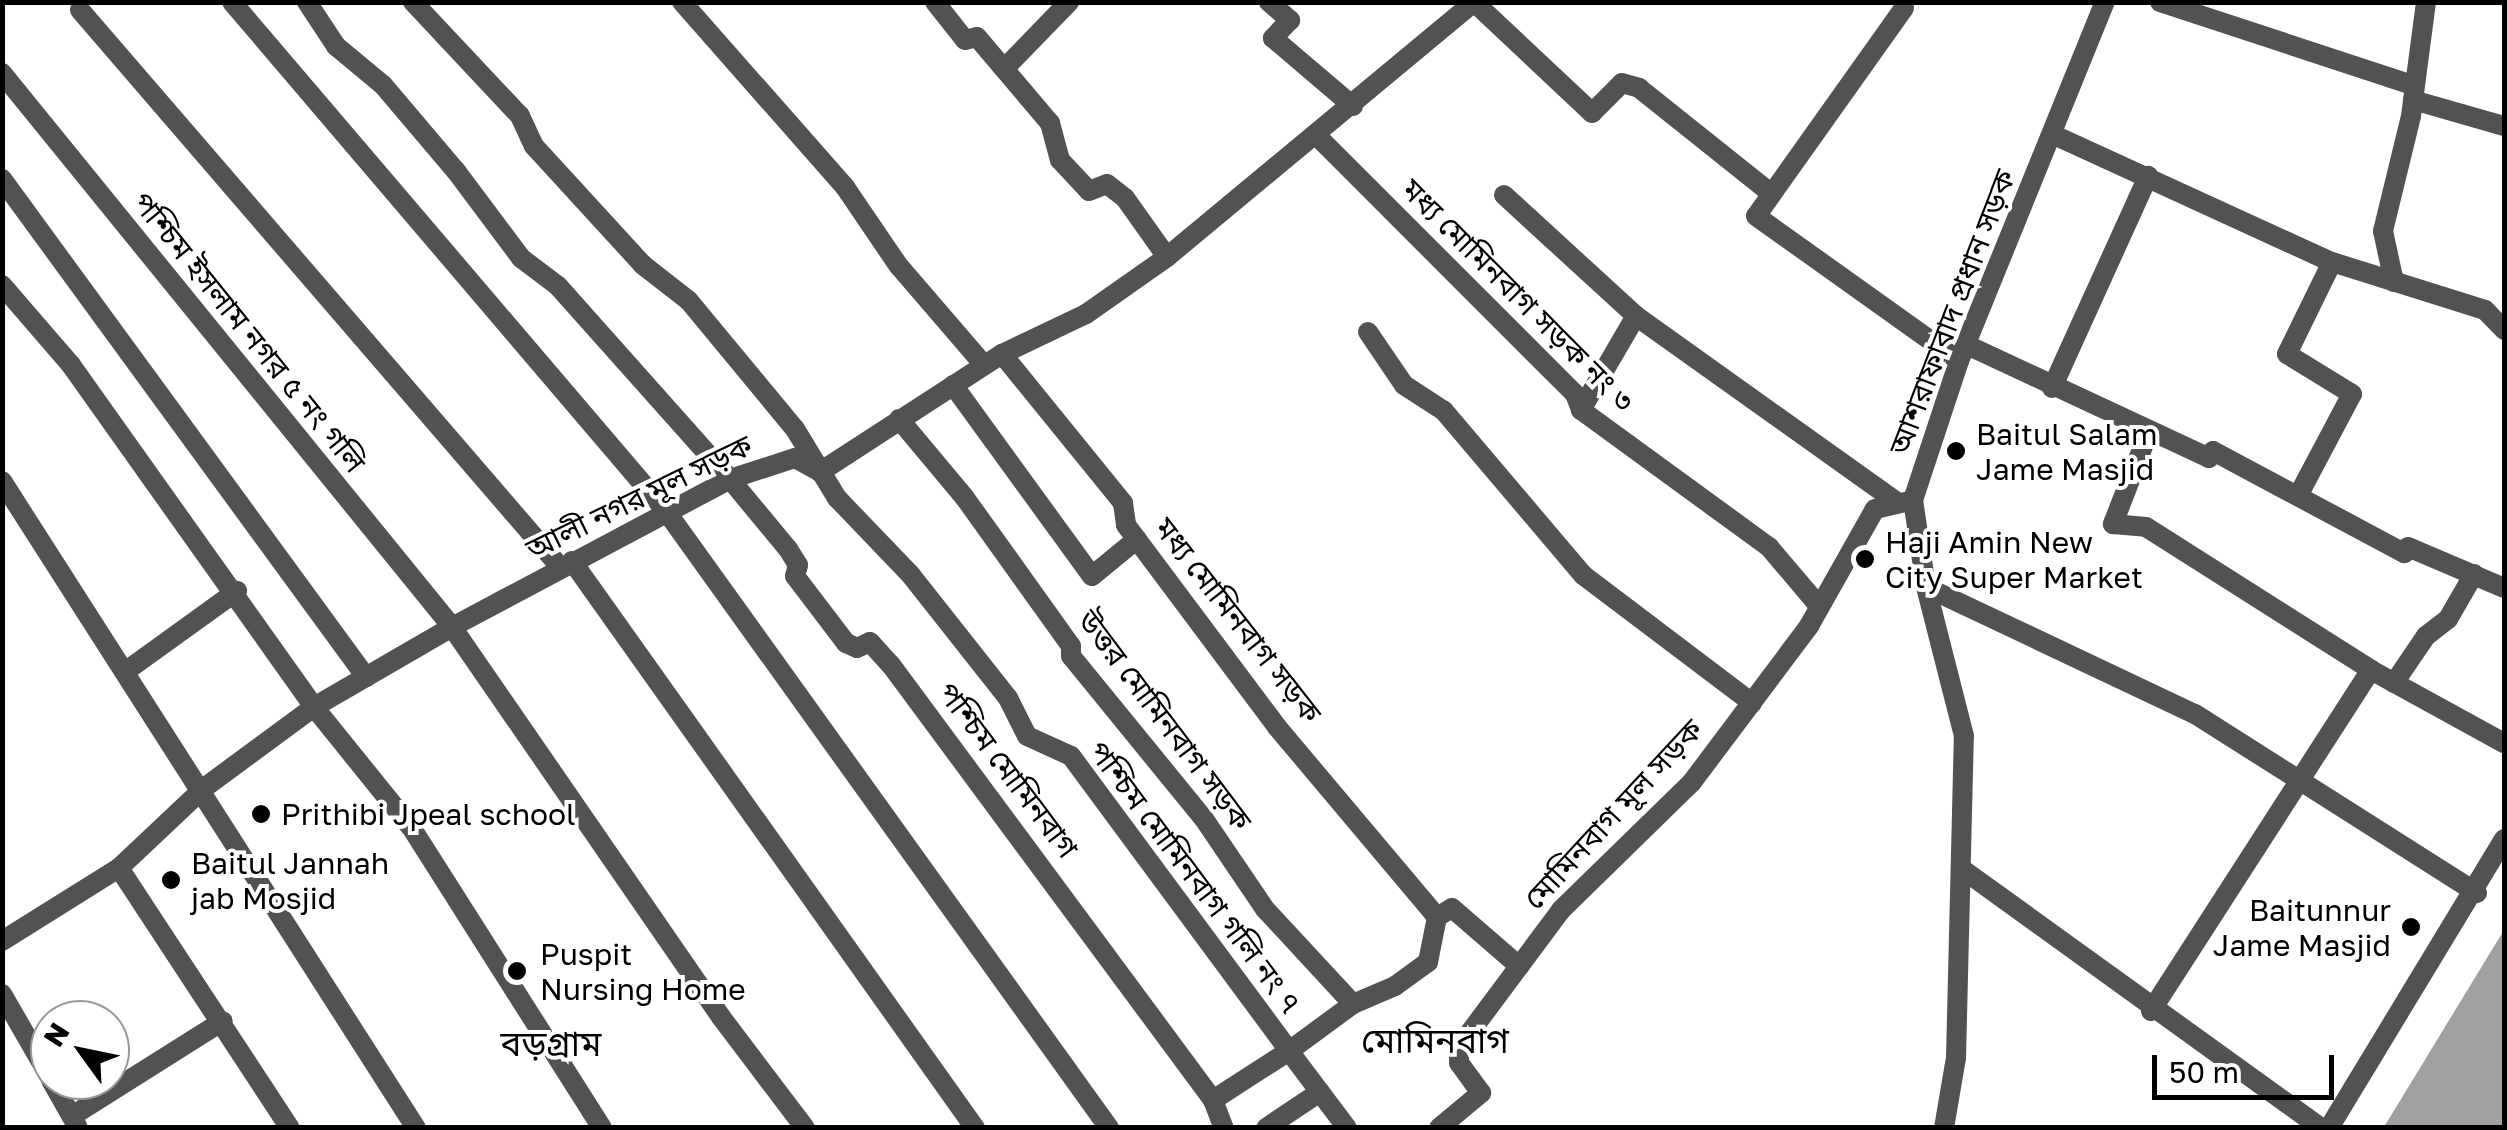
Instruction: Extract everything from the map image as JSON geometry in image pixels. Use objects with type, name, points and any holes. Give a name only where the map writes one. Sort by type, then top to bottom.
[{"type":"street","points":[[232,2],[666,511],[1109,1128]]},
{"type":"street","points":[[307,2],[336,46],[383,85],[456,171],[522,258],[558,286],[730,479]]},
{"type":"street","name":"পশ্চিম মোমিনবাগ গলি নং ৭","points":[[413,2],[520,116],[534,146],[643,265],[689,301],[795,428],[820,472],[1008,698],[1027,736],[1071,756],[1346,1128]]},
{"type":"street","name":"মধ্য মোমিনবাগ সড়ক","points":[[682,2],[844,187],[898,265],[993,360],[1123,503],[1136,539],[1277,728],[1437,917]]},
{"type":"street","points":[[935,2],[965,40],[977,37],[1050,123],[1060,160],[1089,192],[1107,184],[1125,198],[1168,256]]},
{"type":"street","points":[[1004,68],[1069,2]]},
{"type":"street","points":[[1268,2],[1290,20],[1272,38],[1354,106]]},
{"type":"street","points":[[820,472],[993,360],[1086,314],[1168,256],[1354,106],[1474,2],[1592,113],[1622,83],[1639,88],[1772,194]]},
{"type":"street","name":"আশরাফাবাদ প্রধান সড়ক","points":[[1944,1128],[1956,1058],[1964,736],[1906,501],[2104,2]]},
{"type":"street","points":[[2160,2],[2504,126]]},
{"type":"street","points":[[2394,282],[2383,231],[2414,93],[2426,2]]},
{"type":"street","points":[[1903,4],[1756,216],[1963,353],[2209,458],[2213,451],[2404,553],[2408,547],[2504,588]]},
{"type":"street","points":[[80,10],[567,564],[975,1128]]},
{"type":"street","name":"পশ্চিম ইসলাম নগর ৫ নং গলি","points":[[2,73],[452,627]]},
{"type":"street","name":"মধ্য মোমিনবাগ সড়ক নং ৩","points":[[1316,135],[1575,394],[1581,410],[1769,547],[1819,606]]},
{"type":"street","points":[[2054,135],[2332,262],[2485,310],[2504,330]]},
{"type":"street","points":[[2052,388],[2148,176]]},
{"type":"street","points":[[2,179],[366,677]]},
{"type":"street","points":[[1504,196],[1636,316],[1906,501]]},
{"type":"street","points":[[2298,494],[2352,394],[2288,354],[2332,262]]},
{"type":"street","points":[[2,284],[71,364],[238,592],[314,707],[411,826],[602,1128]]},
{"type":"street","points":[[1581,410],[1636,316]]},
{"type":"street","points":[[1368,332],[1404,385],[1444,411],[1582,575],[1752,703]]},
{"type":"street","points":[[953,385],[1092,576],[1136,539]]},
{"type":"street","name":"উত্তর মোমিনবাগ সড়ক","points":[[899,419],[964,498],[1070,646],[1071,656],[1204,819],[1265,909],[1353,1004]]},
{"type":"street","points":[[2149,432],[2113,524],[2146,528],[2371,670],[2504,743]]},
{"type":"street","name":"আলী নগর মূল সড়ক","points":[[2,941],[119,868],[204,788],[314,707],[452,627],[730,479],[795,458],[820,472]]},
{"type":"street","name":"পশ্চিম মোমিনবাগ","points":[[730,479],[788,549],[798,565],[795,576],[846,643],[857,648],[870,642],[945,732],[1213,1100],[1224,1128]]},
{"type":"street","points":[[2,481],[204,788],[416,1128]]},
{"type":"street","name":"মোমিনবাগ মূল সড়ক","points":[[1439,1128],[1481,1092],[1459,1063],[1459,1047],[1519,966],[1561,910],[1692,782],[1819,606],[1874,509],[1906,501]]},
{"type":"street","points":[[2394,683],[2426,636],[2448,618],[2474,574]]},
{"type":"street","points":[[1926,587],[2106,668],[2295,779],[2477,893]]},
{"type":"street","points":[[126,671],[238,592]]},
{"type":"street","points":[[452,627],[721,1018],[805,1128]]},
{"type":"street","points":[[2151,1012],[2295,779],[2371,670]]},
{"type":"street","points":[[2329,1128],[2477,893],[2504,839]]},
{"type":"street","points":[[119,868],[290,1128]]},
{"type":"street","points":[[1962,869],[2151,1012],[2321,1128]]},
{"type":"street","points":[[1213,1100],[1289,1052],[1353,1004],[1396,986],[1428,962],[1437,917],[1452,908],[1519,966]]},
{"type":"street","points":[[2,994],[30,1043]]},
{"type":"street","points":[[63,1100],[75,1122],[223,1022]]},
{"type":"street","points":[[1266,1128],[1320,1092]]},
{"type":"shaded area","points":[[2504,930],[2504,1127],[2384,1127]]},
{"type":"place","name":"Baitul Salam Jame Masjid","points":[[1956,451]]},
{"type":"place","name":"Haji Amin New City Super Market","points":[[1865,559]]},
{"type":"place","name":"Prithibi Jpeal school","points":[[261,814]]},
{"type":"place","name":"Baitul Jannah jab Mosjid","points":[[171,880]]},
{"type":"place","name":"Baitunnur Jame Masjid","points":[[2411,927]]},
{"type":"place","name":"Puspit Nursing Home","points":[[517,971]]},
{"type":"district","name":"মোমিনবাগ","points":[[1435,1040]]},
{"type":"district","name":"বড়গ্রাম","points":[[551,1043]]}]
